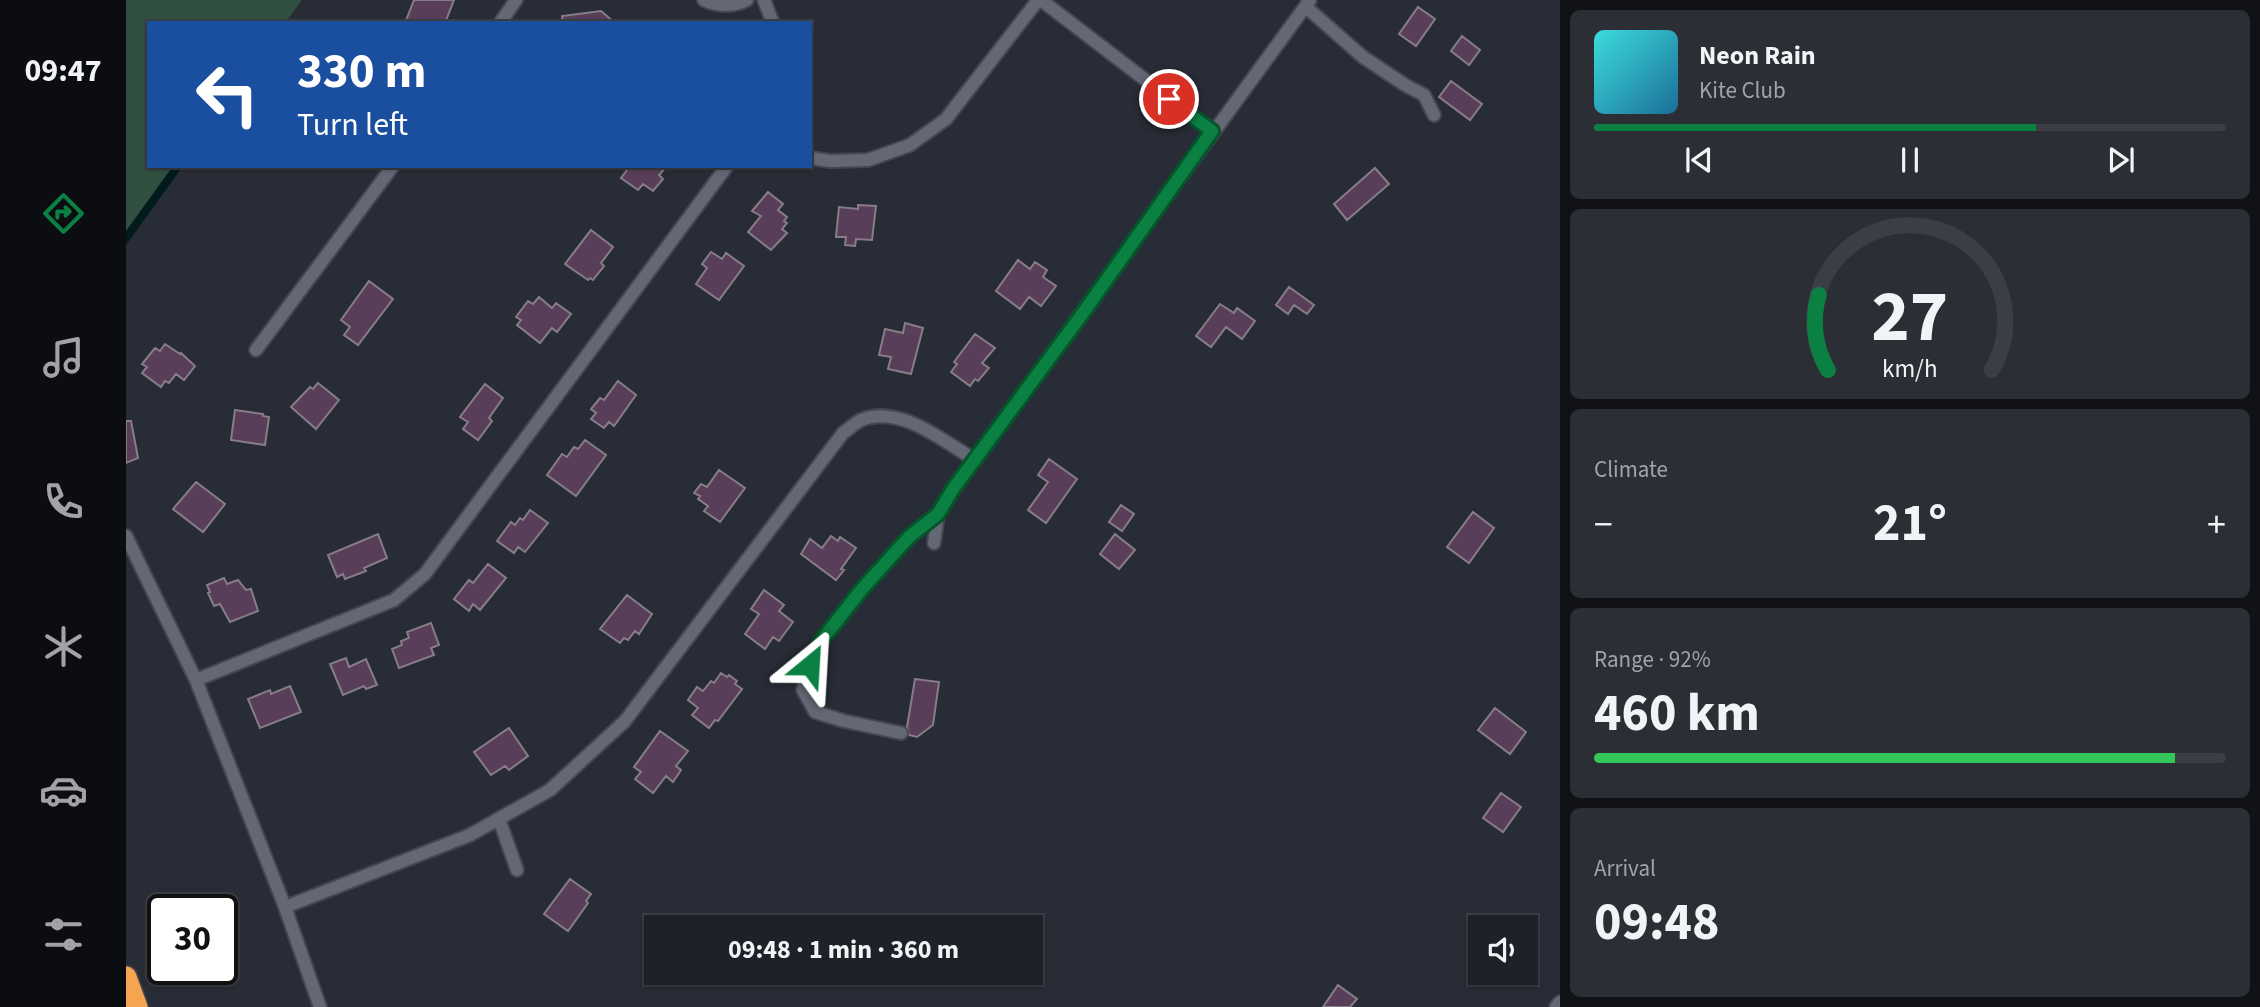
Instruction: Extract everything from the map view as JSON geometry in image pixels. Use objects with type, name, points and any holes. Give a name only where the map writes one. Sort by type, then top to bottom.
[{"type":"highway","points":[[126,977],[137,1007]]},
{"type":"street","points":[[501,21],[516,0]]},
{"type":"street","points":[[704,0],[717,6],[738,4],[747,0]]},
{"type":"street","points":[[764,0],[772,21]]},
{"type":"street","points":[[812,158],[830,161],[868,160],[910,145],[946,120],[1039,0],[1212,131]]},
{"type":"street","points":[[901,733],[815,712],[803,690],[821,641],[862,589],[909,537],[938,514],[1212,131],[1308,3],[1363,57],[1405,85],[1424,94],[1434,115]]},
{"type":"street","points":[[256,350],[392,168]]},
{"type":"street","points":[[196,680],[394,600],[425,574],[726,168]]},
{"type":"street","points":[[285,907],[470,835],[550,790],[625,721],[843,433],[861,420],[885,416],[911,422],[975,460]]},
{"type":"street","points":[[934,544],[938,514]]},
{"type":"street","points":[[126,536],[196,680],[285,907],[320,1007]]},
{"type":"street","points":[[499,819],[517,870]]},
{"type":"street","points":[[1556,1007],[1560,1002]]},
{"type":"green space","points":[[126,0],[302,0],[286,21],[147,21],[147,168],[181,168],[126,243]]},
{"type":"shaded area","points":[[172,168],[182,168],[126,245],[126,231]]},
{"type":"building","points":[[414,0],[454,0],[446,21],[406,21]]},
{"type":"building","points":[[1418,7],[1435,19],[1416,46],[1399,34]]},
{"type":"building","points":[[601,11],[613,21],[563,21],[562,16]]},
{"type":"building","points":[[1462,36],[1480,50],[1469,65],[1451,51]]},
{"type":"building","points":[[1451,81],[1482,104],[1470,120],[1439,97]]},
{"type":"building","points":[[628,168],[665,168],[659,175],[663,179],[653,191],[643,184],[638,190],[621,178]]},
{"type":"building","points":[[1375,168],[1389,184],[1347,220],[1334,204]]},
{"type":"building","points":[[768,192],[783,204],[778,210],[787,217],[784,221],[787,223],[782,229],[787,233],[771,250],[748,232],[761,216],[752,211]]},
{"type":"building","points":[[858,205],[876,206],[872,240],[856,239],[855,246],[845,245],[846,237],[836,237],[839,207],[858,209]]},
{"type":"building","points":[[591,230],[613,247],[601,263],[604,266],[593,280],[588,280],[565,264]]},
{"type":"building","points":[[711,252],[722,259],[726,253],[744,266],[719,300],[696,284],[707,268],[702,264]]},
{"type":"building","points":[[1018,260],[1030,269],[1035,262],[1047,270],[1043,277],[1056,286],[1041,306],[1029,297],[1020,309],[996,291]]},
{"type":"building","points":[[369,281],[393,299],[358,345],[344,335],[350,327],[341,320]]},
{"type":"building","points":[[1289,287],[1314,305],[1307,314],[1294,305],[1288,314],[1276,305]]},
{"type":"building","points":[[539,297],[552,308],[556,303],[571,314],[557,332],[552,328],[540,343],[517,325],[521,320],[516,317],[528,301],[533,304]]},
{"type":"building","points":[[1220,304],[1234,313],[1237,308],[1255,321],[1242,339],[1226,327],[1211,347],[1196,336]]},
{"type":"building","points":[[905,323],[923,328],[911,374],[888,369],[891,357],[879,355],[885,329],[903,333]]},
{"type":"building","points":[[975,334],[995,348],[982,363],[989,368],[970,386],[951,372],[957,364],[954,362]]},
{"type":"building","points":[[165,344],[181,353],[195,366],[184,380],[176,374],[169,383],[165,381],[161,387],[142,373],[147,367],[142,364],[155,348],[160,351]]},
{"type":"building","points":[[618,381],[636,395],[614,426],[609,422],[604,428],[591,419],[596,413],[591,409],[600,398],[604,400]]},
{"type":"building","points":[[318,383],[339,400],[316,429],[291,407],[310,387],[313,389]]},
{"type":"building","points":[[485,384],[503,398],[489,418],[492,421],[478,440],[463,429],[468,422],[460,417]]},
{"type":"building","points":[[235,410],[269,417],[265,445],[231,440]]},
{"type":"building","points":[[126,421],[131,421],[138,458],[126,463]]},
{"type":"building","points":[[585,440],[606,455],[576,496],[547,475],[562,454],[567,457],[574,447],[578,449]]},
{"type":"building","points":[[1049,459],[1077,479],[1046,523],[1028,510],[1048,482],[1038,475]]},
{"type":"building","points":[[719,470],[745,488],[720,522],[704,511],[708,506],[694,493],[701,484],[707,487]]},
{"type":"building","points":[[196,482],[225,504],[203,532],[173,509]]},
{"type":"building","points":[[1121,505],[1134,514],[1122,531],[1109,522]]},
{"type":"building","points":[[530,510],[548,523],[525,552],[518,547],[514,553],[497,541],[511,522],[515,525],[520,518],[523,520]]},
{"type":"building","points":[[1473,512],[1494,528],[1469,563],[1447,547]]},
{"type":"building","points":[[378,534],[387,558],[364,568],[366,571],[345,579],[343,574],[337,577],[328,555]]},
{"type":"building","points":[[1115,534],[1135,550],[1119,569],[1100,554]]},
{"type":"building","points":[[831,536],[838,541],[840,537],[856,548],[836,580],[801,554],[810,539],[822,548]]},
{"type":"building","points":[[488,564],[506,578],[480,610],[473,604],[469,611],[454,599],[469,580],[473,583]]},
{"type":"building","points":[[224,578],[227,584],[238,580],[246,590],[251,589],[258,611],[230,622],[220,604],[214,606],[208,593],[210,592],[207,585]]},
{"type":"building","points":[[764,590],[784,605],[779,611],[793,622],[779,641],[773,637],[765,649],[745,634],[759,614],[751,609]]},
{"type":"building","points":[[627,595],[652,614],[639,634],[635,631],[628,640],[624,638],[620,643],[600,629]]},
{"type":"building","points":[[431,623],[439,645],[431,648],[434,655],[399,668],[392,649],[409,638],[407,632]]},
{"type":"building","points":[[346,658],[349,667],[366,659],[377,685],[366,689],[364,686],[343,695],[330,664]]},
{"type":"building","points":[[721,673],[737,681],[735,684],[742,689],[718,721],[715,720],[709,728],[692,715],[698,708],[688,700],[697,687],[703,691],[711,681],[714,683]]},
{"type":"building","points":[[915,679],[939,682],[933,725],[917,737],[909,735],[907,727]]},
{"type":"building","points":[[290,686],[301,712],[260,728],[248,699]]},
{"type":"building","points":[[1495,708],[1526,732],[1510,754],[1478,730]]},
{"type":"building","points":[[509,728],[528,756],[509,770],[505,766],[491,775],[474,752]]},
{"type":"building","points":[[660,731],[688,751],[676,766],[681,770],[673,782],[666,776],[653,793],[635,779],[641,772],[634,767]]},
{"type":"building","points":[[1501,793],[1521,807],[1503,832],[1483,818]]},
{"type":"building","points":[[570,879],[591,894],[586,901],[588,903],[568,931],[544,914]]},
{"type":"building","points":[[1338,985],[1357,999],[1350,1007],[1323,1007]]},
{"type":"route","points":[[810,665],[821,641],[862,589],[909,537],[938,514],[953,489],[1083,313],[1212,131],[1169,99]]}]
